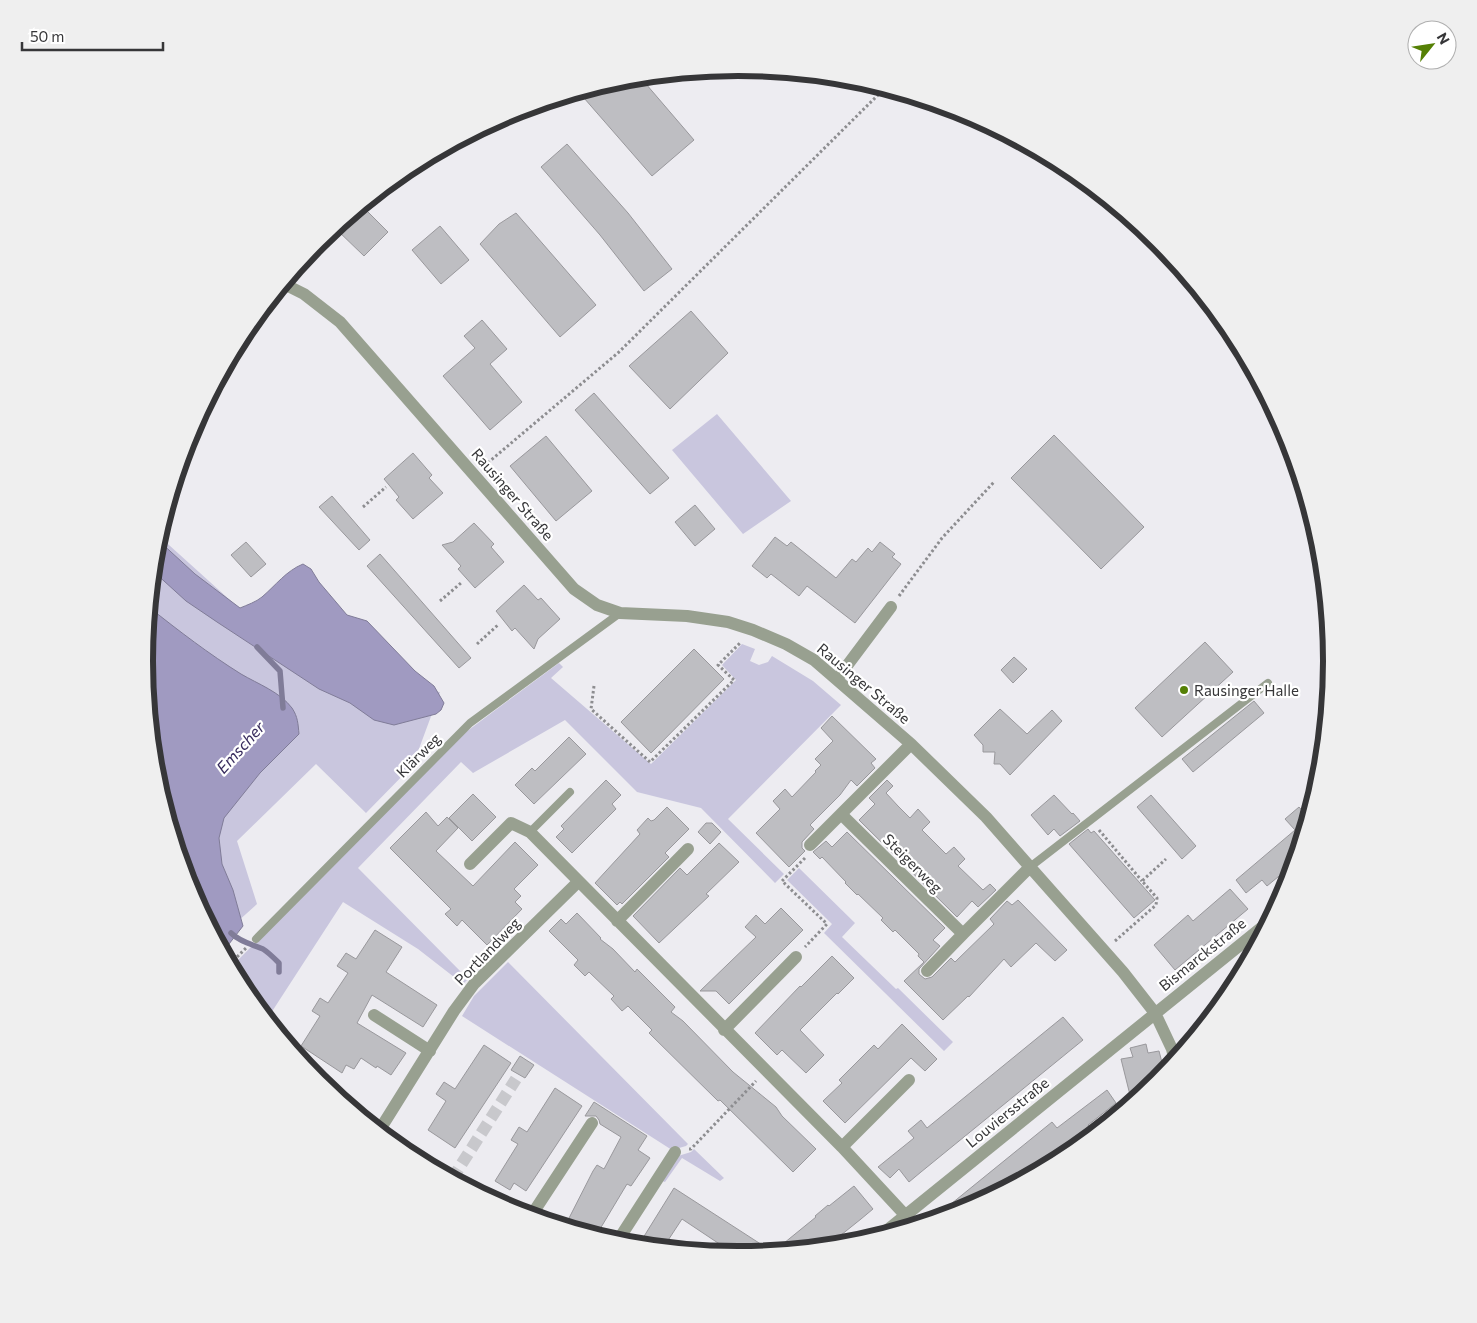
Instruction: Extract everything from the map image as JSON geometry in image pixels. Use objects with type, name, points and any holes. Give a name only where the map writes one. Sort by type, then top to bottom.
[{"type":"street","name":"Rausinger Straße","points":[[289,287],[304,294],[340,322],[574,589],[598,605],[620,613],[687,616],[728,622],[786,644],[814,660],[911,744],[986,818],[1123,972],[1154,1013],[1173,1053]]},
{"type":"street","points":[[836,679],[891,607]]},
{"type":"street","points":[[810,845],[911,744]]},
{"type":"street","name":"Steigerweg","points":[[841,814],[963,934]]},
{"type":"street","points":[[470,864],[511,823],[530,832],[842,1148],[906,1216]]},
{"type":"street","points":[[617,921],[688,849]]},
{"type":"street","points":[[927,971],[1030,867]]},
{"type":"street","name":"Portlandweg","points":[[382,1126],[454,1011],[474,984],[578,882]]},
{"type":"street","name":"Bismarckstraße","points":[[1154,1013],[1257,931]]},
{"type":"street","points":[[724,1030],[796,957]]},
{"type":"street","name":"Louviersstraße","points":[[893,1226],[1154,1013]]},
{"type":"street","points":[[374,1015],[430,1051]]},
{"type":"street","points":[[842,1148],[909,1080]]},
{"type":"street","points":[[535,1210],[592,1123]]},
{"type":"street","points":[[621,1235],[675,1152]]},
{"type":"lane","name":"Klärweg","points":[[256,939],[470,723],[620,613]]},
{"type":"lane","points":[[1030,867],[1268,683]]},
{"type":"lane","points":[[530,832],[570,792]]},
{"type":"path","points":[[474,474],[619,352],[880,93]]},
{"type":"path","points":[[891,607],[942,538],[994,482]]},
{"type":"path","points":[[363,507],[386,487]]},
{"type":"path","points":[[440,602],[462,583]]},
{"type":"path","points":[[477,644],[500,624]]},
{"type":"path","points":[[594,686],[591,709],[650,762],[734,680],[718,665],[753,630]]},
{"type":"path","points":[[1090,820],[1157,898],[1156,905],[1104,951]]},
{"type":"path","points":[[796,957],[827,924],[782,881],[808,854],[810,845]]},
{"type":"path","points":[[1142,881],[1166,859]]},
{"type":"path","points":[[235,959],[245,950]]},
{"type":"path","points":[[675,1152],[692,1149],[765,1071]]},
{"type":"shaded area","points":[[717,414],[791,501],[743,534],[672,450]]},
{"type":"shaded area","points":[[165,542],[323,684],[440,692],[413,765],[366,813],[316,764],[237,841],[257,904],[222,935],[198,885],[184,850],[173,813],[164,776],[158,738],[153,662],[158,585]]},
{"type":"shaded area","points":[[742,644],[755,649],[750,661],[759,665],[768,662],[772,656],[813,681],[841,705],[728,819],[784,874],[775,883],[701,808],[637,792],[565,720],[473,773],[461,762],[358,868],[468,979],[463,984],[418,949],[343,902],[271,1014],[237,961],[466,732],[559,663],[563,667],[551,678],[651,764],[736,680],[722,665]]},
{"type":"shaded area","points":[[799,868],[855,923],[842,937],[953,1042],[944,1051],[824,933],[832,924],[787,880]]},
{"type":"shaded area","points":[[508,962],[688,1144],[686,1146],[672,1150],[462,1016],[474,996]]},
{"type":"shaded area","points":[[694,1149],[724,1178],[720,1181],[682,1158],[665,1182],[662,1181],[678,1156],[691,1152]]},
{"type":"water","points":[[164,546],[195,574],[240,608],[260,599],[286,574],[303,564],[311,569],[319,582],[347,615],[367,621],[415,671],[434,686],[444,703],[441,710],[436,714],[394,725],[374,720],[350,703],[319,689],[186,601],[159,577]]},
{"type":"water","points":[[156,613],[217,658],[281,697],[292,708],[297,721],[299,734],[260,773],[224,818],[219,838],[222,864],[233,890],[243,926],[227,945],[214,920],[184,850],[164,776],[158,738],[153,662]]},
{"type":"building","points":[[646,84],[694,140],[652,176],[584,98],[624,87]]},
{"type":"building","points":[[567,144],[628,213],[672,269],[644,291],[600,235],[541,167]]},
{"type":"building","points":[[366,210],[388,232],[364,256],[340,233]]},
{"type":"building","points":[[516,213],[596,305],[560,337],[480,244],[499,224]]},
{"type":"building","points":[[440,226],[469,260],[441,284],[412,250]]},
{"type":"building","points":[[691,311],[728,353],[670,409],[629,366]]},
{"type":"building","points":[[482,320],[507,349],[490,364],[522,402],[490,430],[443,376],[475,348],[464,336]]},
{"type":"building","points":[[594,393],[669,478],[650,494],[575,410]]},
{"type":"building","points":[[1054,435],[1144,527],[1101,569],[1011,478]]},
{"type":"building","points":[[546,436],[592,491],[556,521],[510,466]]},
{"type":"building","points":[[413,453],[432,475],[429,478],[443,493],[413,519],[396,500],[399,497],[384,479]]},
{"type":"building","points":[[332,496],[370,540],[359,550],[319,507]]},
{"type":"building","points":[[695,505],[715,529],[695,546],[675,522]]},
{"type":"building","points":[[474,523],[494,544],[491,547],[504,562],[475,588],[458,569],[461,566],[442,545],[453,542]]},
{"type":"building","points":[[775,537],[787,546],[791,542],[836,578],[852,559],[856,562],[868,548],[872,552],[880,542],[895,554],[892,557],[901,564],[855,623],[807,586],[799,596],[771,574],[767,578],[752,566]]},
{"type":"building","points":[[246,542],[266,564],[251,577],[231,555]]},
{"type":"building","points":[[380,554],[471,658],[459,668],[367,566]]},
{"type":"building","points":[[524,585],[538,600],[541,598],[560,619],[538,639],[534,649],[515,628],[512,631],[496,611]]},
{"type":"building","name":"Rausinger Halle","points":[[1205,642],[1233,672],[1162,737],[1135,708]]},
{"type":"building","points":[[694,649],[724,679],[651,753],[621,722]]},
{"type":"building","points":[[1014,657],[1027,669],[1013,683],[1001,670]]},
{"type":"building","points":[[1254,701],[1264,713],[1193,772],[1182,759]]},
{"type":"building","points":[[1000,709],[1027,734],[1052,710],[1062,721],[1010,775],[1000,764],[994,764],[995,752],[983,752],[983,745],[974,735]]},
{"type":"building","points":[[832,716],[876,759],[871,763],[875,768],[857,786],[851,780],[840,795],[810,825],[814,829],[802,842],[802,848],[805,851],[789,867],[756,833],[780,809],[773,801],[785,789],[792,797],[821,765],[815,759],[833,741],[821,728]]},
{"type":"building","points":[[569,737],[586,754],[534,804],[515,785],[532,768],[535,771]]},
{"type":"building","points":[[606,780],[621,795],[612,804],[616,809],[572,853],[556,837],[564,829],[561,826]]},
{"type":"building","points":[[887,780],[893,786],[886,793],[898,806],[910,818],[918,809],[930,822],[922,830],[946,854],[954,847],[965,859],[958,866],[983,890],[990,884],[996,890],[978,907],[972,901],[957,917],[859,820],[875,804],[869,798]]},
{"type":"building","points":[[473,794],[496,817],[472,841],[449,818]]},
{"type":"building","points":[[1054,795],[1080,821],[1060,836],[1054,829],[1048,835],[1031,815]]},
{"type":"building","points":[[1151,795],[1196,846],[1182,859],[1137,807]]},
{"type":"building","points":[[667,807],[689,829],[665,853],[669,857],[622,904],[620,902],[617,905],[595,883],[640,834],[637,830],[648,818],[651,821],[654,820]]},
{"type":"building","points":[[1299,807],[1304,813],[1284,872],[1267,886],[1262,880],[1246,893],[1236,880],[1295,830],[1285,819]]},
{"type":"building","points":[[426,812],[438,826],[447,817],[458,828],[436,851],[473,886],[515,842],[538,865],[514,889],[521,896],[515,902],[522,909],[487,945],[462,920],[457,926],[445,914],[451,909],[390,848]]},
{"type":"building","points":[[706,823],[712,823],[721,832],[710,844],[698,832]]},
{"type":"building","points":[[1088,829],[1091,833],[1094,831],[1155,900],[1134,918],[1069,844]]},
{"type":"building","points":[[847,832],[945,928],[933,940],[940,946],[919,969],[919,974],[925,979],[932,977],[951,958],[955,962],[994,924],[990,919],[1007,901],[1012,905],[1018,900],[1067,950],[1055,961],[1036,943],[1011,967],[1004,959],[969,997],[943,1020],[904,981],[924,962],[918,956],[919,954],[895,930],[893,932],[881,920],[883,918],[845,883],[822,857],[820,859],[813,852],[826,841],[832,847]]},
{"type":"building","points":[[719,843],[739,862],[706,894],[709,896],[659,943],[633,916],[680,868],[687,875]]},
{"type":"building","points":[[1230,889],[1248,909],[1175,970],[1154,945],[1188,915],[1193,921]]},
{"type":"building","points":[[781,908],[803,930],[729,1004],[716,991],[700,991],[756,937],[745,927],[756,915],[765,924]]},
{"type":"building","points":[[577,913],[600,939],[613,949],[635,972],[637,969],[675,1007],[671,1012],[683,1021],[733,1072],[776,1107],[782,1116],[816,1149],[793,1172],[649,1033],[652,1030],[628,1006],[622,1011],[611,999],[614,996],[589,972],[585,976],[574,965],[578,960],[549,931],[561,919],[566,924]]},
{"type":"building","points":[[375,930],[402,947],[386,972],[437,1005],[423,1027],[372,995],[357,1023],[406,1053],[391,1075],[361,1058],[354,1069],[346,1065],[342,1073],[301,1046],[320,1016],[312,1011],[320,998],[328,1003],[348,973],[337,966],[346,953],[356,959]]},
{"type":"building","points":[[832,956],[854,978],[800,1030],[824,1055],[806,1073],[782,1050],[777,1055],[755,1033]]},
{"type":"building","points":[[1063,1017],[1083,1040],[909,1182],[899,1169],[890,1178],[878,1167],[914,1138],[908,1131],[921,1120],[927,1128]]},
{"type":"building","points":[[902,1024],[937,1059],[925,1071],[911,1058],[845,1123],[823,1101],[842,1083],[839,1080],[874,1045],[878,1049]]},
{"type":"building","points":[[1146,1044],[1148,1053],[1159,1051],[1162,1064],[1130,1096],[1121,1059],[1133,1057],[1130,1048]]},
{"type":"building","points":[[484,1045],[511,1063],[455,1148],[428,1130],[446,1101],[436,1094],[444,1082],[455,1089]]},
{"type":"building","points":[[520,1056],[534,1065],[525,1078],[511,1070]]},
{"type":"building","points":[[555,1088],[582,1106],[526,1191],[514,1183],[510,1190],[495,1181],[518,1144],[511,1140],[519,1127],[527,1132]]},
{"type":"building","points":[[1107,1090],[1116,1103],[1088,1125],[1091,1129],[1064,1148],[997,1186],[945,1209],[1052,1122],[1057,1128]]},
{"type":"building","points":[[594,1102],[647,1136],[638,1150],[650,1158],[631,1186],[627,1184],[599,1230],[567,1221],[593,1171],[597,1165],[604,1169],[621,1137],[600,1124],[596,1116],[585,1116]]},
{"type":"building","points":[[854,1186],[873,1209],[836,1239],[782,1245],[828,1205]]},
{"type":"building","points":[[674,1188],[763,1246],[723,1246],[682,1219],[667,1242],[642,1239]]},
{"type":"waterway","name":"Emscher","points":[[257,647],[280,671],[283,708]]},
{"type":"waterway","name":"Emscher","points":[[231,933],[242,941],[267,952],[279,963],[279,972]]},
{"type":"tunnel","points":[[456,1173],[516,1079]]},
{"type":"place","name":"Rausinger Halle","points":[[1184,690]]}]
